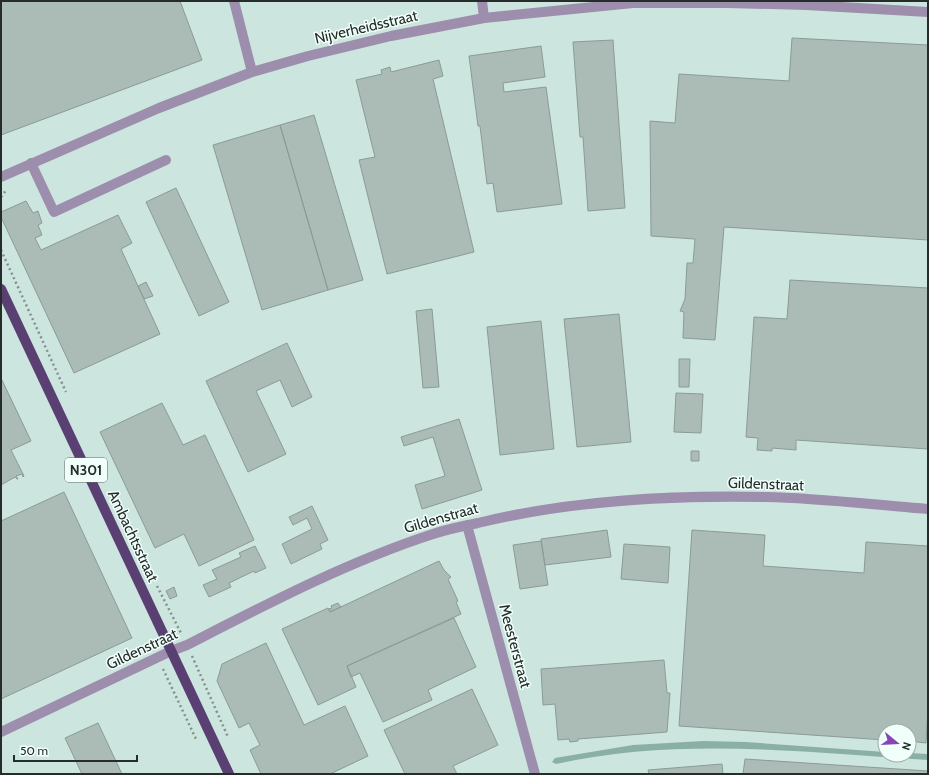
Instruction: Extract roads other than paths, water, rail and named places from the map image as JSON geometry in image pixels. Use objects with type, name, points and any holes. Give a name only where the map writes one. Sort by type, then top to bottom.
[{"type":"main road","name":"Ambachtsstraat","points":[[1,289],[229,774]]},
{"type":"street","points":[[234,1],[252,72]]},
{"type":"street","points":[[482,1],[484,18]]},
{"type":"street","name":"Nijverheidsstraat","points":[[1,177],[159,108],[252,72],[308,56],[391,36],[484,18],[633,3],[844,4],[928,12]]},
{"type":"street","points":[[31,163],[54,212],[166,160]]},
{"type":"street","name":"Gildenstraat","points":[[1,732],[171,651],[187,645],[292,591],[396,547],[436,533],[515,514],[580,504],[666,498],[767,497],[928,509]]},
{"type":"street","name":"Meesterstraat","points":[[467,526],[535,774]]}]
